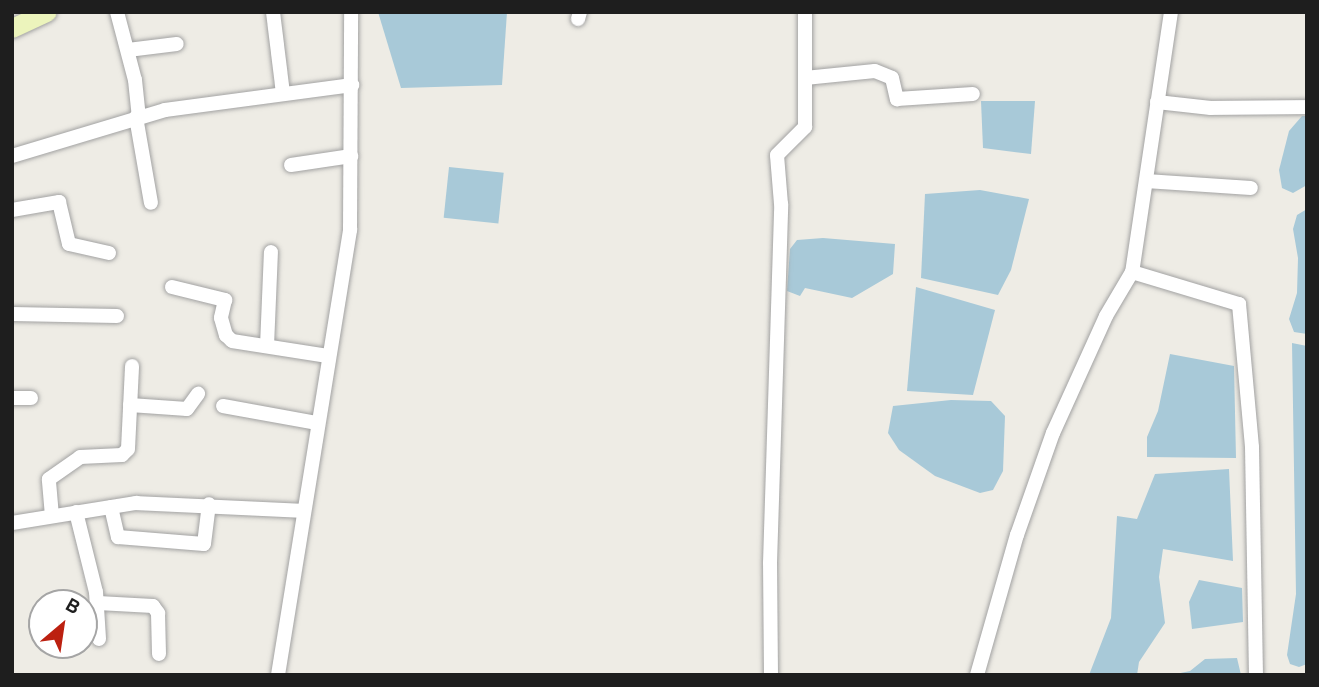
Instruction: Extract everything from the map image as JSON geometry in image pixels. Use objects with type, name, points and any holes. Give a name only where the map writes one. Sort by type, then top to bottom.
[{"type":"street","points":[[13,26],[47,12]]},
{"type":"street","points":[[117,12],[128,50],[151,203]]},
{"type":"street","points":[[273,12],[283,93]]},
{"type":"street","points":[[278,675],[350,230],[351,12]]},
{"type":"street","points":[[771,675],[770,564],[781,204],[777,155],[783,144],[804,131],[806,12]]},
{"type":"street","points":[[977,675],[1017,535],[1053,433],[1106,316],[1132,272],[1171,12]]},
{"type":"street","points":[[128,50],[177,44]]},
{"type":"street","points":[[805,78],[875,71],[892,78],[897,99],[973,94]]},
{"type":"street","points":[[12,156],[138,116],[352,85]]},
{"type":"street","points":[[1157,102],[1211,108],[1307,107]]},
{"type":"street","points":[[291,165],[351,156]]},
{"type":"street","points":[[1146,181],[1251,188]]},
{"type":"street","points":[[12,210],[59,202],[69,244],[109,253]]},
{"type":"street","points":[[267,346],[271,252]]},
{"type":"street","points":[[1132,272],[1239,304],[1252,447],[1256,675]]},
{"type":"street","points":[[172,287],[222,297],[221,318],[227,338],[328,356]]},
{"type":"street","points":[[12,314],[117,316]]},
{"type":"street","points":[[52,516],[49,479],[80,457],[126,452],[132,366]]},
{"type":"street","points":[[130,405],[187,409],[198,394]]},
{"type":"street","points":[[12,398],[31,398]]},
{"type":"street","points":[[223,406],[317,423]]},
{"type":"street","points":[[12,523],[111,507],[209,505],[304,512]]},
{"type":"street","points":[[111,507],[118,537],[204,544],[209,505]]},
{"type":"street","points":[[76,512],[95,589]]},
{"type":"street","points":[[99,639],[98,603],[153,606],[158,613],[159,654]]},
{"type":"water","points":[[378,12],[507,12],[502,85],[401,88]]},
{"type":"water","points":[[981,101],[1035,101],[1031,154],[983,148]]},
{"type":"water","points":[[1302,116],[1307,116],[1307,185],[1293,193],[1282,188],[1279,170],[1289,131]]},
{"type":"water","points":[[449,167],[504,173],[498,223],[444,218]]},
{"type":"water","points":[[980,190],[1029,199],[1011,270],[998,295],[921,278],[925,194]]},
{"type":"water","points":[[1307,209],[1307,334],[1294,332],[1289,319],[1297,293],[1298,258],[1293,229],[1297,215]]},
{"type":"water","points":[[823,238],[895,244],[893,274],[852,298],[805,288],[800,296],[787,291],[790,249],[797,240]]},
{"type":"water","points":[[916,287],[995,310],[973,395],[907,391]]},
{"type":"water","points":[[1292,343],[1307,346],[1307,664],[1299,667],[1290,664],[1287,655],[1296,594]]},
{"type":"water","points":[[1170,354],[1234,366],[1236,458],[1147,457],[1147,437],[1158,411]]},
{"type":"water","points":[[951,400],[991,401],[1005,416],[1003,471],[993,490],[980,493],[935,476],[899,450],[888,433],[893,406]]},
{"type":"water","points":[[1229,469],[1233,561],[1163,549],[1159,577],[1165,623],[1139,662],[1137,675],[1089,675],[1111,618],[1117,516],[1137,519],[1155,474]]},
{"type":"water","points":[[1199,580],[1242,588],[1243,622],[1192,629],[1189,602]]},
{"type":"water","points":[[1237,658],[1241,675],[1171,675],[1190,671],[1205,659]]}]
